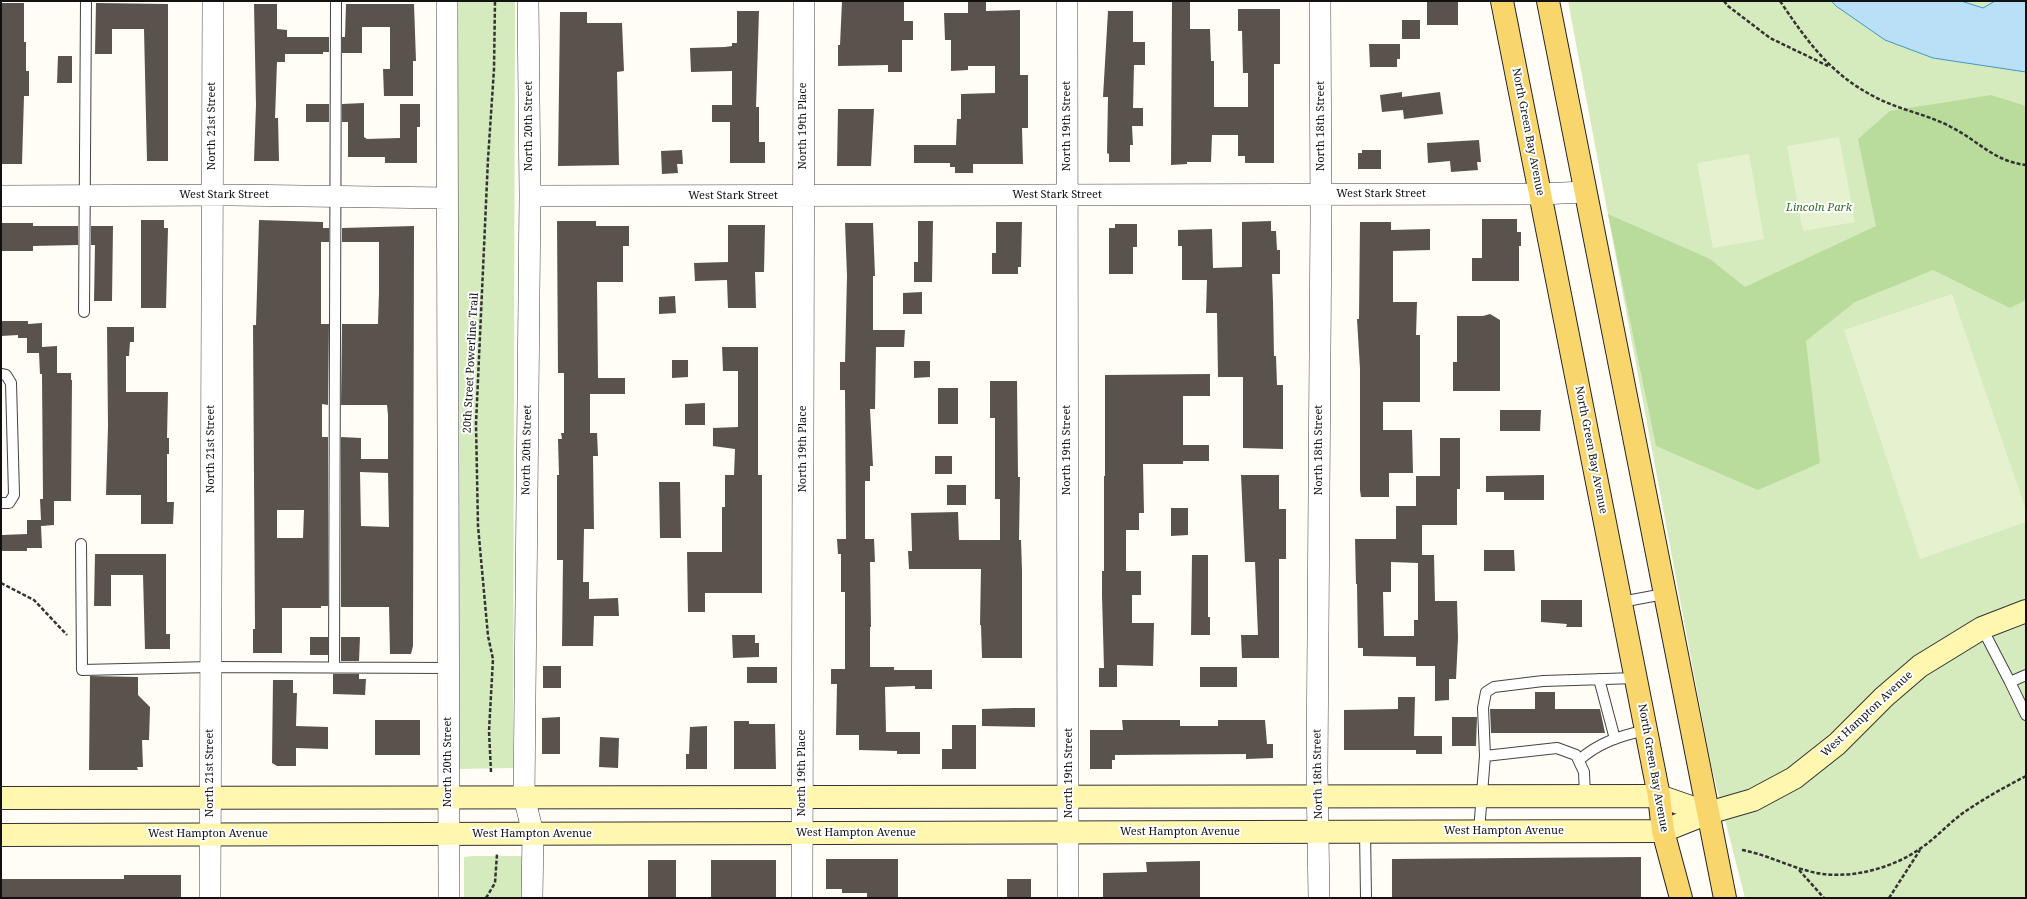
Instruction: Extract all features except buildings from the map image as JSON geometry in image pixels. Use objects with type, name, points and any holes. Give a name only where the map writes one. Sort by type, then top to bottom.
[{"type":"main road","name":"North Green Bay Avenue","points":[[1502,1],[1660,796],[1663,831],[1681,898]]},
{"type":"main road","points":[[1548,1],[1725,898]]},
{"type":"main road","name":"West Hampton Avenue","points":[[1,835],[1663,831],[1708,814],[1753,800],[1794,778],[1837,744],[1884,698],[1920,666],[1982,628],[2026,611]]},
{"type":"main road","points":[[1,798],[1660,796],[1708,814]]},
{"type":"street","name":"North 21st Street","points":[[210,898],[213,1]]},
{"type":"street","name":"North 20th Street","points":[[446,1],[449,898]]},
{"type":"street","name":"North 20th Street","points":[[528,1],[530,196],[524,797],[532,833],[532,898]]},
{"type":"street","name":"North 19th Place","points":[[802,898],[804,1]]},
{"type":"street","name":"North 19th Street","points":[[1067,1],[1066,195],[1069,796],[1068,898]]},
{"type":"street","name":"North 18th Street","points":[[1319,898],[1319,832],[1317,796],[1321,194],[1320,1]]},
{"type":"street","name":"West Stark Street","points":[[530,196],[1540,194],[1585,192]]},
{"type":"street","name":"West Stark Street","points":[[1,196],[212,195],[447,198]]},
{"type":"lane","points":[[84,312],[86,1]]},
{"type":"lane","points":[[334,668],[336,1]]},
{"type":"lane","points":[[1,374],[6,375],[11,384],[14,496],[9,503],[1,503]]},
{"type":"lane","points":[[81,544],[82,670],[211,667],[448,668]]},
{"type":"lane","points":[[1621,602],[1664,594]]},
{"type":"lane","points":[[1982,628],[2026,715]]},
{"type":"lane","points":[[2010,682],[2026,675]]},
{"type":"lane","points":[[1479,831],[1483,796],[1485,756],[1483,708],[1486,692],[1494,687],[1544,681],[1636,678]]},
{"type":"lane","points":[[1600,679],[1616,739]]},
{"type":"lane","points":[[1579,760],[1594,748],[1616,739],[1646,730]]},
{"type":"lane","points":[[1485,756],[1557,748],[1576,754],[1584,772],[1586,796]]},
{"type":"lane","points":[[1365,832],[1366,898]]},
{"type":"path","name":"20th Street Powerline Trail","points":[[491,772],[489,731],[492,659],[488,636],[478,526],[476,424],[488,159],[494,70],[495,1]]},
{"type":"path","points":[[1724,1],[1728,6],[1770,38],[1831,67]]},
{"type":"path","points":[[1780,1],[1803,36],[1831,67],[1846,79],[1875,97],[1910,112],[1947,124],[1965,134],[2002,160],[2026,165]]},
{"type":"path","points":[[1,583],[34,600],[71,639],[82,640]]},
{"type":"path","points":[[1742,850],[1755,853],[1799,869],[1825,874],[1854,874],[1881,868],[1920,849],[1963,813],[1995,792],[2026,776]]},
{"type":"path","points":[[1889,898],[1920,849]]},
{"type":"path","points":[[486,898],[495,882],[497,854]]},
{"type":"path","points":[[1799,869],[1824,898]]},
{"type":"green space","points":[[457,1],[515,1],[513,768],[455,769]]},
{"type":"green space","name":"Lincoln Park","points":[[1568,1],[2026,1],[2026,898],[1745,898],[1711,765]]},
{"type":"green space","points":[[1991,95],[2026,106],[2026,300],[2010,308],[1933,270],[1855,302],[1806,341],[1820,463],[1758,490],[1656,446],[1608,214],[1710,259],[1745,287],[1876,226],[1858,139],[1890,111]]},
{"type":"green space","points":[[1839,137],[1855,222],[1803,231],[1787,146]]},
{"type":"green space","points":[[1749,154],[1764,239],[1713,248],[1697,163]]},
{"type":"green space","points":[[1952,294],[2026,510],[2026,522],[1920,559],[1844,330]]},
{"type":"green space","points":[[525,856],[525,898],[464,898],[464,857]]},
{"type":"water","points":[[1832,1],[1961,1],[1983,8],[1995,1],[2026,1],[2026,72],[1933,58],[1885,40],[1836,6]]}]
